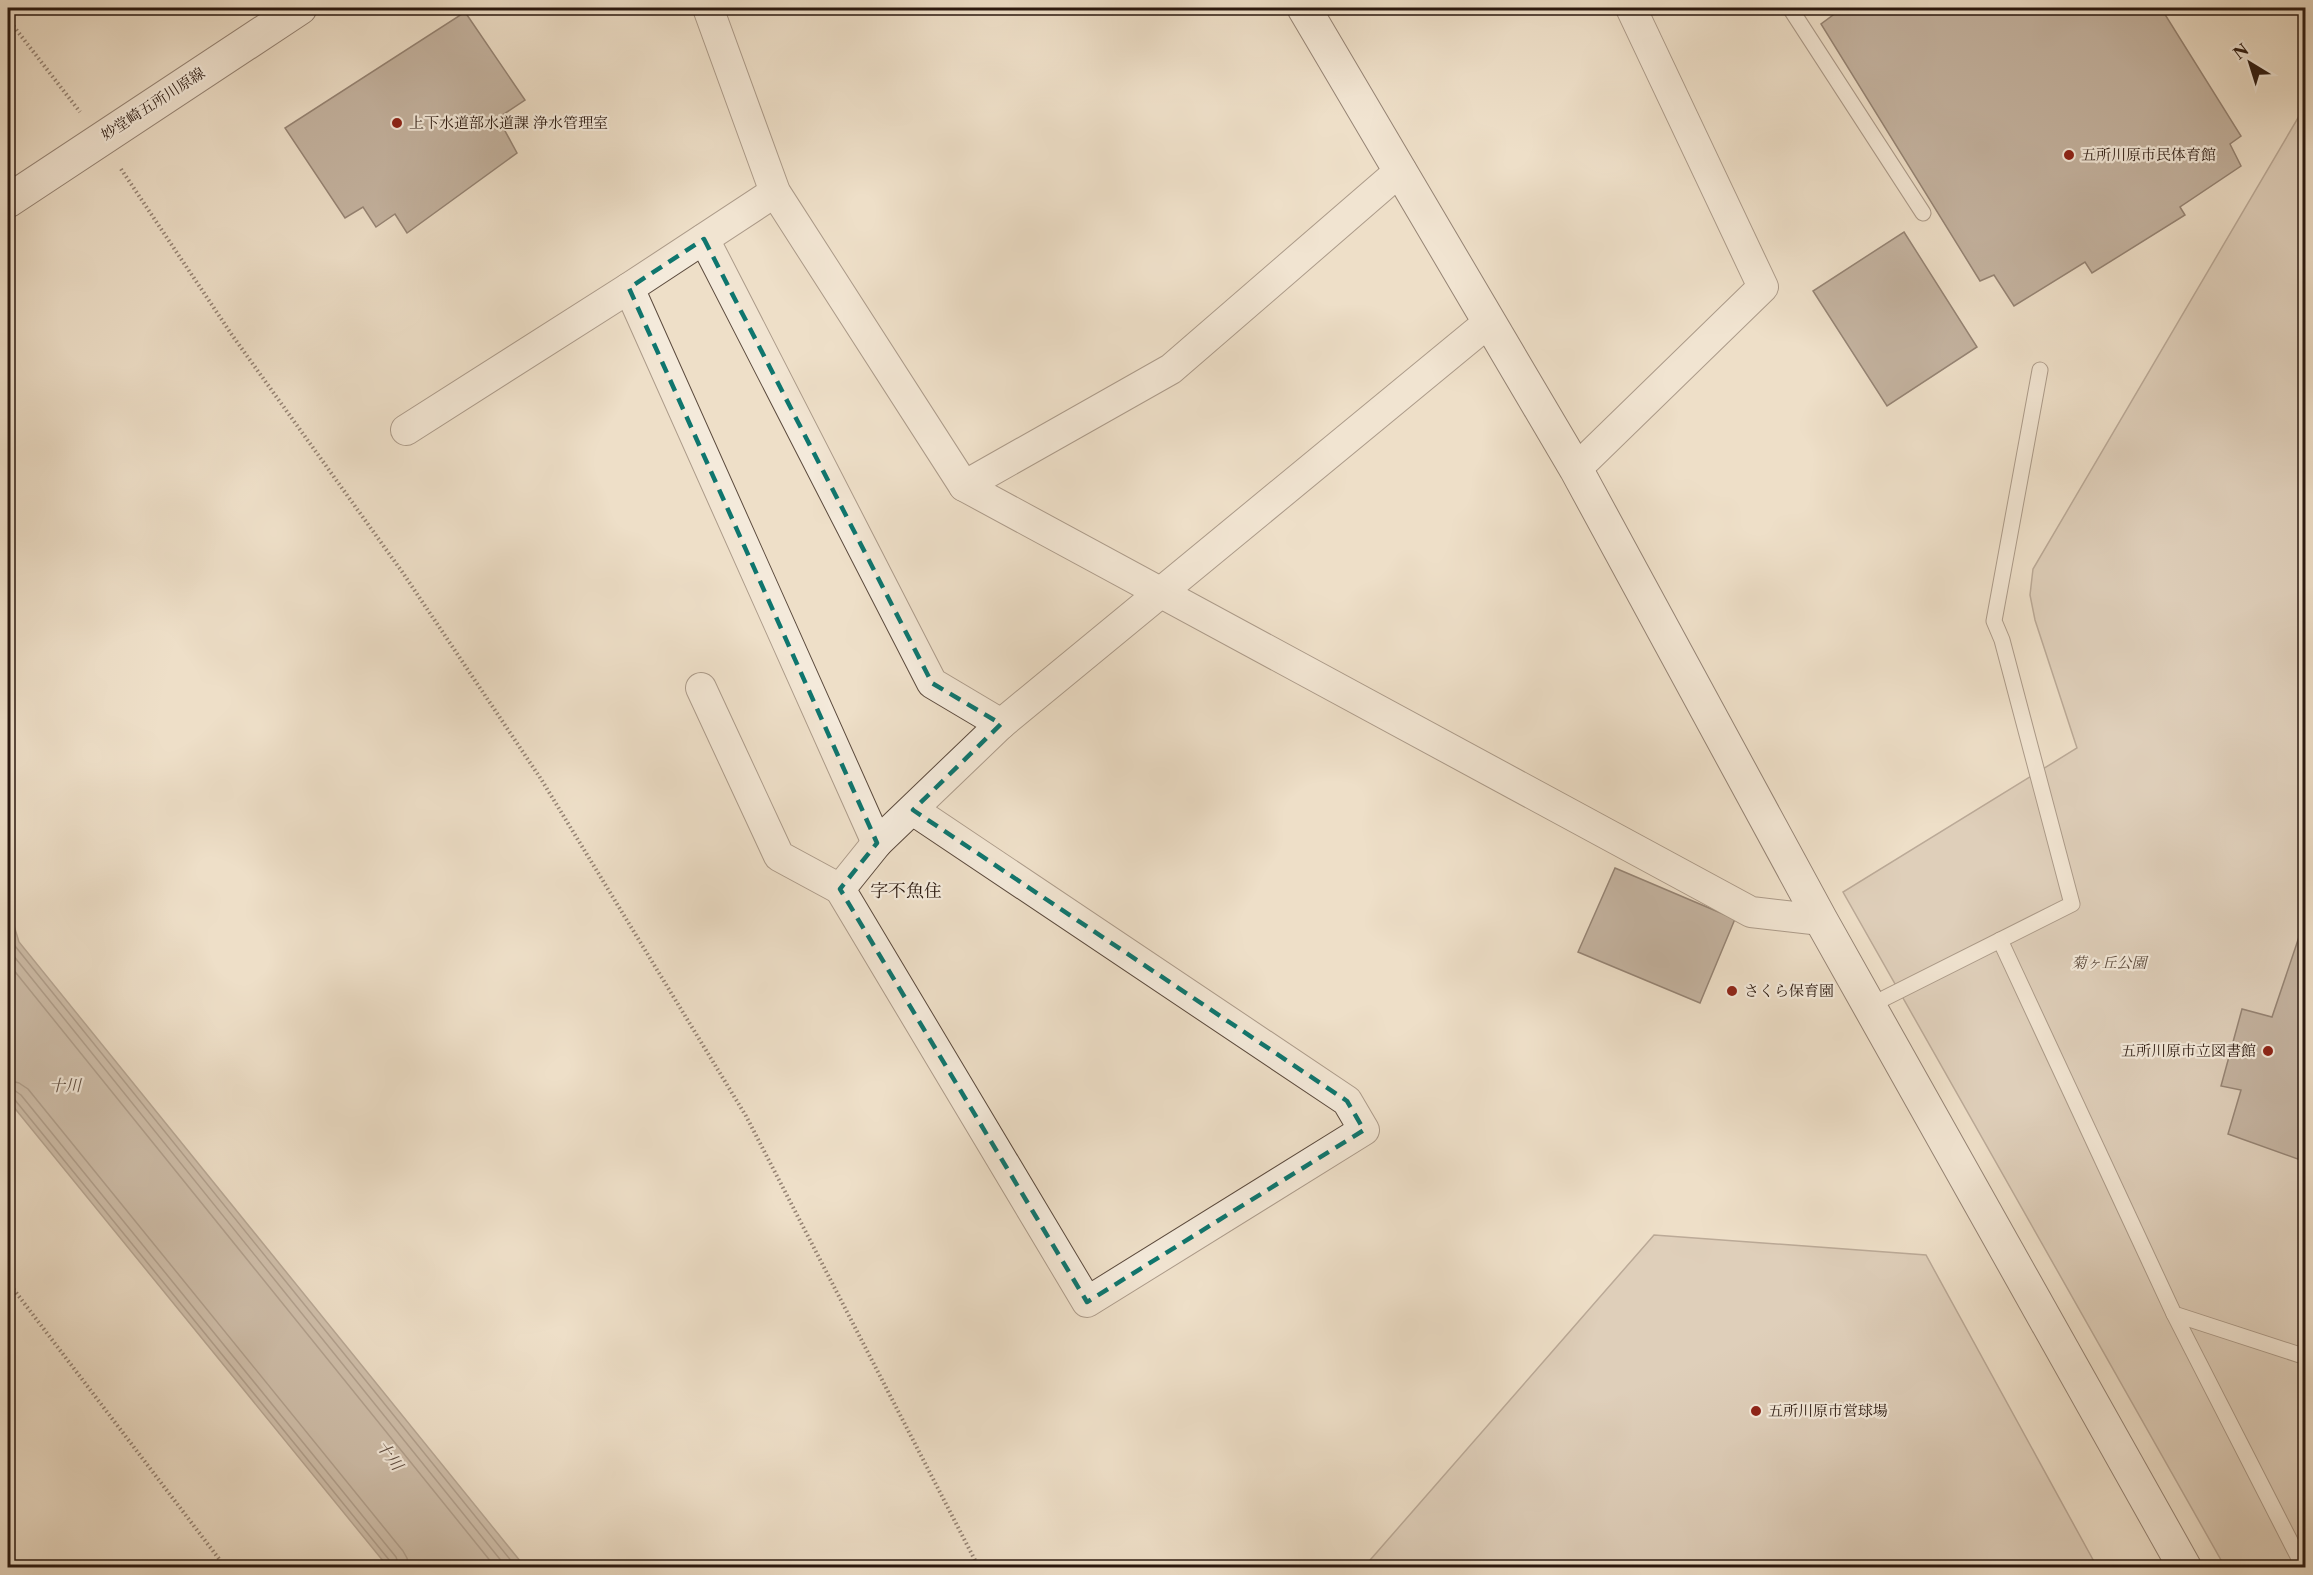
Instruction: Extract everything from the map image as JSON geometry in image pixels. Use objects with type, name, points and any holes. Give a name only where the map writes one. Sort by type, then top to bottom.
[{"type":"street","name":"妙堂崎五所川原線","points":[[8,201],[100,138],[300,8]]},
{"type":"street","points":[[708,8],[775,192],[964,486],[1750,912],[1821,920]]},
{"type":"street","points":[[1304,8],[1576,469],[1821,920],[2185,1568]]},
{"type":"street","points":[[1576,469],[1763,287],[1631,8]]},
{"type":"street","points":[[964,486],[1171,369],[1401,170]]},
{"type":"street","points":[[406,430],[775,192]]},
{"type":"street","points":[[704,239],[932,683],[1000,724]]},
{"type":"street","points":[[629,288],[877,843]]},
{"type":"street","points":[[840,889],[877,843],[1000,724],[1489,322]]},
{"type":"street","points":[[701,688],[779,856],[840,889],[1087,1302],[1364,1130],[1347,1101],[913,810]]},
{"type":"lane","points":[[1790,8],[1923,213]]},
{"type":"lane","points":[[1869,1006],[2072,904],[2002,640],[1994,621],[2040,370]]},
{"type":"lane","points":[[2000,940],[2174,1314],[2304,1568]]},
{"type":"lane","points":[[2174,1314],[2306,1357]]},
{"type":"path","points":[[8,19],[100,138],[232,335],[403,573],[541,779],[746,1116],[979,1568]]},
{"type":"path","points":[[8,1282],[226,1568]]},
{"type":"highlighted area","points":[[704,239],[932,683],[1001,724],[913,810],[1347,1101],[1364,1130],[1087,1302],[840,889],[877,843],[629,288]]},
{"type":"green space","name":"菊ヶ丘公園","points":[[2305,106],[2305,1567],[2225,1567],[1843,892],[2077,748],[2035,620],[2030,595],[2033,569]]},
{"type":"green space","name":"五所川原市営球場","points":[[1654,1235],[1926,1255],[2097,1567],[1364,1567]]},
{"type":"water","name":"十川","points":[[8,906],[19,942],[525,1567],[388,1567],[8,1100]]},
{"type":"building","name":"五所川原市民体育館","points":[[1829,8],[2161,8],[2241,136],[2230,144],[2241,166],[2180,207],[2185,215],[2092,273],[2085,262],[2014,306],[1994,275],[1980,281],[1821,24],[1833,15]]},
{"type":"building","name":"上下水道部水道課 浄水管理室","points":[[465,12],[525,100],[498,118],[517,153],[407,233],[395,214],[376,227],[363,207],[345,218],[285,128]]},
{"type":"building","points":[[1904,232],[1977,347],[1887,406],[1813,291]]},
{"type":"building","name":"さくら保育園","points":[[1615,868],[1735,919],[1700,1003],[1578,952]]},
{"type":"building","name":"五所川原市立図書館","points":[[2300,934],[2306,936],[2306,1162],[2228,1134],[2241,1090],[2221,1086],[2242,1009],[2272,1017]]},
{"type":"place","name":"上下水道部水道課 浄水管理室","points":[[397,123]]},
{"type":"place","name":"五所川原市民体育館","points":[[2069,155]]},
{"type":"place","name":"さくら保育園","points":[[1732,991]]},
{"type":"place","name":"五所川原市立図書館","points":[[2268,1051]]},
{"type":"place","name":"五所川原市営球場","points":[[1756,1411]]},
{"type":"district","name":"字不魚住","points":[[906,891]]}]
